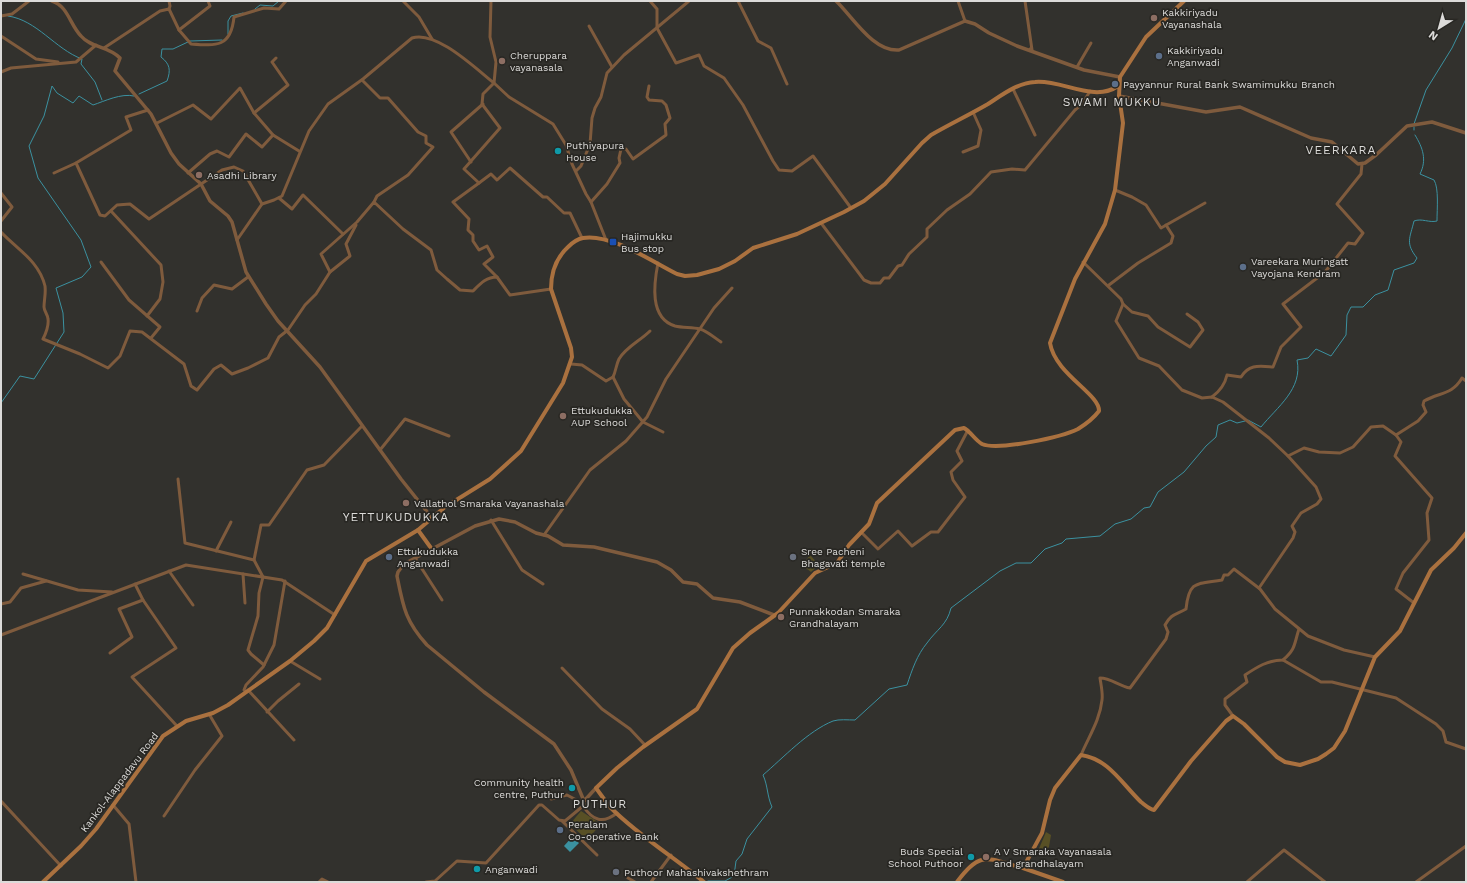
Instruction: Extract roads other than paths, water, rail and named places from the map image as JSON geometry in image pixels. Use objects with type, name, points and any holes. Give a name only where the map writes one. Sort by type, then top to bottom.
[{"type":"main road","points":[[704,882],[617,813],[596,788],[617,768],[646,745],[697,709],[733,648],[785,606],[815,573],[837,563],[849,545],[869,524],[877,503],[891,488],[955,430],[960,428],[968,430],[981,443],[988,445],[1030,442],[1076,430],[1093,419],[1099,411],[1096,401],[1059,364],[1052,353],[1050,343],[1064,306],[1084,262],[1105,224],[1115,190],[1123,123],[1118,96],[1120,78],[1146,37],[1184,1]]},
{"type":"main road","points":[[571,364],[571,348],[551,288],[551,280],[557,260],[564,250],[582,238],[606,240],[626,247],[677,274],[685,276],[706,273],[735,262],[753,248],[797,234],[864,201],[885,184],[922,143],[1013,88],[1034,82],[1051,82],[1090,92],[1114,89],[1118,86]]},
{"type":"main road","name":"Kankol-Alappadavu Road","points":[[43,882],[81,846],[163,736],[176,725],[209,714],[228,705],[314,641],[327,628],[366,561],[418,530],[446,507],[490,479],[521,451],[563,383],[571,364]]},
{"type":"main road","points":[[418,530],[431,548]]},
{"type":"main road","points":[[1023,868],[1042,832],[1050,800],[1055,788],[1081,755],[1089,756],[1109,766],[1128,790],[1148,807],[1154,810],[1191,761],[1232,716],[1244,724],[1277,757],[1291,764],[1300,765],[1318,759],[1334,748],[1345,731],[1374,657],[1400,630],[1431,570],[1454,548],[1466,532]]},
{"type":"main road","points":[[957,882],[978,860],[985,858],[1023,868],[1063,882]]},
{"type":"street","points":[[1,16],[12,14],[29,1]]},
{"type":"street","points":[[52,1],[58,2],[81,36],[115,53],[120,58],[114,71],[135,93],[148,110],[157,123],[171,153],[188,173],[201,184],[210,201],[228,216],[248,277],[278,321],[288,330],[320,367],[362,426],[432,518]]},
{"type":"street","points":[[169,1],[169,9],[179,30],[189,42],[213,45],[223,43],[230,36],[234,17],[264,8],[279,9],[286,1]]},
{"type":"street","points":[[179,30],[210,6],[208,1]]},
{"type":"street","points":[[403,1],[419,17],[432,38]]},
{"type":"street","points":[[479,183],[464,169],[500,128],[483,104],[483,94],[494,83],[496,62],[490,37],[491,1]]},
{"type":"street","points":[[650,1],[657,9],[657,28],[676,63],[699,55],[704,66],[724,78],[743,105],[773,162],[779,170],[792,171],[813,156],[851,208]]},
{"type":"street","points":[[576,171],[581,166],[590,144],[594,110],[602,96],[607,73],[624,55],[689,1]]},
{"type":"street","points":[[738,1],[758,40],[771,48],[787,84]]},
{"type":"street","points":[[836,1],[865,34],[890,51],[899,50],[965,21],[975,24],[989,33],[1017,46],[1032,50],[1077,68],[1120,78]]},
{"type":"street","points":[[958,1],[965,21]]},
{"type":"street","points":[[1025,1],[1032,50]]},
{"type":"street","points":[[104,48],[160,11],[169,9]]},
{"type":"street","points":[[589,26],[612,67]]},
{"type":"street","points":[[1,36],[36,59],[63,63]]},
{"type":"street","points":[[237,240],[262,204],[282,196],[288,184],[299,151],[309,131],[328,104],[362,80],[412,38],[418,36],[432,38],[466,60],[509,97],[553,124],[566,145],[576,171],[592,202],[606,240]]},
{"type":"street","points":[[1077,68],[1092,43]]},
{"type":"street","points":[[1,72],[11,68],[76,62],[96,44]]},
{"type":"street","points":[[254,113],[288,84],[272,62],[276,58]]},
{"type":"street","points":[[330,272],[321,254],[357,222],[378,196],[408,175],[433,147],[426,143],[426,136],[418,132],[388,98],[380,98],[362,80]]},
{"type":"street","points":[[592,202],[614,175],[620,164],[619,158],[621,149],[626,149],[633,159],[666,135],[665,124],[670,118],[666,105],[662,101],[649,100],[647,97],[649,86]]},
{"type":"street","points":[[157,123],[193,105],[211,119],[240,88],[254,113],[274,135],[299,151]]},
{"type":"street","points":[[1013,88],[1035,135]]},
{"type":"street","points":[[821,223],[864,280],[871,283],[880,283],[884,278],[890,278],[898,266],[902,265],[909,254],[927,237],[927,229],[947,210],[970,194],[986,175],[991,172],[1012,169],[1025,170],[1075,110],[1083,103],[1090,92]]},
{"type":"street","points":[[1118,96],[1206,112],[1240,107],[1311,138],[1332,142],[1355,161],[1362,164]]},
{"type":"street","points":[[471,162],[451,132],[483,104]]},
{"type":"street","points":[[54,173],[76,163],[131,130],[126,117],[148,110]]},
{"type":"street","points":[[963,152],[978,146],[981,130],[973,111]]},
{"type":"street","points":[[1362,164],[1376,156],[1408,126],[1432,122],[1466,133]]},
{"type":"street","points":[[188,173],[210,154],[216,151],[229,157],[246,134],[262,147],[274,135]]},
{"type":"street","points":[[76,163],[100,215],[105,216],[117,206],[130,204],[149,219],[222,170],[234,167],[244,171],[262,204]]},
{"type":"street","points":[[1123,304],[1116,321],[1139,358],[1159,366],[1182,390],[1202,398],[1212,397],[1218,392],[1226,381],[1227,375],[1241,377],[1245,370],[1253,366],[1273,367],[1281,347],[1301,327],[1283,304],[1325,272],[1348,243],[1355,244],[1363,233],[1337,204],[1361,174],[1362,164]]},
{"type":"street","points":[[501,282],[484,264],[493,257],[487,246],[479,250],[473,241],[473,235],[468,230],[469,219],[453,202],[491,174],[497,180],[510,168],[543,197],[547,197],[560,210],[564,213],[570,213],[582,238]]},
{"type":"street","points":[[1115,190],[1146,205],[1161,228],[1205,203]]},
{"type":"street","points":[[1,193],[12,207],[1,221]]},
{"type":"street","points":[[279,198],[292,209],[303,195],[343,234]]},
{"type":"street","points":[[374,202],[403,229],[431,250],[437,270],[460,290],[474,291],[484,281],[493,277],[497,277],[510,295],[551,288]]},
{"type":"street","points":[[111,211],[161,265],[163,282],[160,299],[147,316]]},
{"type":"street","points":[[1,232],[15,246],[23,250],[30,259],[44,286],[46,298],[44,308],[48,319],[48,328],[43,340],[80,354],[108,368],[120,356],[130,331],[142,332],[184,364],[191,386],[197,390],[214,369],[221,365],[232,374],[268,358],[279,337],[288,330],[305,305],[316,294],[330,272],[350,256],[346,244],[357,222]]},
{"type":"street","points":[[1109,285],[1138,263],[1171,243],[1173,236],[1166,224]]},
{"type":"street","points":[[101,262],[129,300],[160,327],[151,338]]},
{"type":"street","points":[[1084,262],[1109,285],[1121,299],[1123,304],[1132,312],[1148,316],[1158,327],[1190,347],[1203,330],[1198,322],[1187,314]]},
{"type":"street","points":[[658,263],[655,291],[656,305],[662,317],[674,326],[701,329],[721,342]]},
{"type":"street","points":[[197,311],[202,298],[214,285],[232,289],[248,277]]},
{"type":"street","points":[[544,535],[590,470],[626,442],[647,417],[666,378],[714,308],[732,288]]},
{"type":"street","points":[[571,364],[582,365],[606,381],[613,377],[618,361],[623,353],[650,331]]},
{"type":"street","points":[[613,377],[624,399],[642,422],[663,432]]},
{"type":"street","points":[[1396,435],[1418,421],[1426,412],[1423,405],[1424,401],[1437,394],[1448,393],[1457,387],[1462,378],[1466,381]]},
{"type":"street","points":[[1212,397],[1245,419],[1269,438],[1288,456],[1316,487],[1321,499],[1317,504],[1301,513],[1292,526],[1295,532],[1293,538],[1259,588]]},
{"type":"street","points":[[380,450],[405,419],[449,436]]},
{"type":"street","points":[[264,664],[248,650],[258,616],[259,593],[263,577],[254,560],[261,525],[269,525],[307,470],[324,465],[362,426]]},
{"type":"street","points":[[1288,456],[1304,448],[1319,452],[1340,453],[1353,447],[1371,427],[1383,426],[1396,435],[1401,442],[1395,456],[1432,498],[1427,513],[1429,540],[1403,574],[1396,589],[1414,603]]},
{"type":"street","points":[[861,532],[878,549],[898,530],[912,546],[931,532],[938,532],[965,497],[953,480],[951,472],[962,461],[957,450],[968,430]]},
{"type":"street","points":[[178,479],[185,543],[254,560]]},
{"type":"street","points":[[491,520],[522,570],[543,584]]},
{"type":"street","points":[[617,813],[605,820],[600,820],[590,814],[584,804],[571,770],[554,744],[484,692],[427,645],[419,636],[405,613],[397,576],[404,564],[431,548],[491,520],[515,522],[563,545],[594,547],[657,562],[671,570],[683,582],[693,583],[700,586],[706,594],[713,598],[740,602],[774,615]]},
{"type":"street","points":[[216,551],[232,522]]},
{"type":"street","points":[[415,558],[442,600]]},
{"type":"street","points":[[1,635],[186,565],[284,581],[335,615]]},
{"type":"street","points":[[1081,755],[1095,728],[1100,711],[1102,698],[1100,678],[1107,678],[1123,687],[1130,688],[1166,639],[1168,632],[1165,625],[1167,621],[1173,614],[1186,609],[1192,586],[1199,582],[1222,580],[1224,575],[1228,575],[1234,569],[1259,588],[1275,609],[1308,636],[1344,650],[1374,657]]},
{"type":"street","points":[[169,571],[193,605]]},
{"type":"street","points":[[23,574],[48,580],[78,590],[114,592]]},
{"type":"street","points":[[243,574],[245,603]]},
{"type":"street","points":[[1,604],[10,602],[21,588],[48,580]]},
{"type":"street","points":[[284,581],[274,645],[264,664],[246,685],[244,690],[247,691],[294,740]]},
{"type":"street","points":[[135,584],[143,600],[176,648],[132,677],[176,725]]},
{"type":"street","points":[[110,653],[132,637],[119,609],[143,600]]},
{"type":"street","points":[[1283,660],[1292,652],[1296,643],[1299,629]]},
{"type":"street","points":[[290,660],[320,679]]},
{"type":"street","points":[[1232,716],[1225,705],[1225,699],[1239,690],[1247,682],[1246,675],[1260,665],[1275,660],[1283,660],[1321,682],[1332,682],[1396,698],[1436,724],[1443,731],[1446,742],[1466,749]]},
{"type":"street","points":[[562,668],[602,709],[630,730],[646,745]]},
{"type":"street","points":[[267,712],[299,684]]},
{"type":"street","points":[[164,816],[195,770],[222,736],[209,714]]},
{"type":"street","points":[[562,821],[565,821],[584,804],[596,788]]},
{"type":"street","points":[[551,799],[567,795],[584,804]]},
{"type":"street","points":[[1,802],[61,866]]},
{"type":"street","points":[[426,882],[435,881],[457,861],[486,863],[539,805],[542,804],[597,854]]},
{"type":"street","points":[[113,805],[129,824],[136,882]]},
{"type":"street","points":[[1416,882],[1466,846]]},
{"type":"street","points":[[1247,882],[1284,850],[1325,882]]},
{"type":"street","points":[[651,882],[671,855]]},
{"type":"street","points":[[628,878],[635,882]]},
{"type":"street","points":[[319,882],[322,879],[328,882]]},
{"type":"water","points":[[572,837],[579,843],[570,852],[564,846]]},
{"type":"waterway","points":[[255,9],[260,5],[273,6],[279,1]]},
{"type":"waterway","points":[[228,34],[228,21],[231,16],[243,13]]},
{"type":"waterway","points":[[8,16],[28,23],[63,49],[82,59],[81,64],[95,82],[102,100]]},
{"type":"waterway","points":[[1414,124],[1426,90],[1452,48],[1466,19]]},
{"type":"waterway","points":[[139,94],[167,81],[169,68],[161,57],[162,49],[173,49],[190,41],[222,40]]},
{"type":"waterway","points":[[1,403],[20,376],[34,379],[64,332],[63,313],[56,288],[82,277],[91,267],[81,240],[38,178],[29,146],[44,116],[52,86],[57,93],[73,103],[79,96],[93,105],[118,96],[134,96]]},
{"type":"waterway","points":[[1248,420],[1261,427],[1281,405],[1292,389],[1298,370],[1297,360],[1308,358],[1316,349],[1331,356],[1346,335],[1347,315],[1351,307],[1363,307],[1375,295],[1388,290],[1394,270],[1414,263],[1417,258],[1413,253],[1410,244],[1410,236],[1414,221],[1437,221],[1437,188],[1434,180],[1420,174],[1424,159],[1415,135]]},
{"type":"waterway","points":[[708,881],[725,881],[734,876],[736,861],[742,854],[747,839],[772,807],[763,775],[814,731],[833,721],[855,720],[889,689],[907,685],[920,653],[947,619],[951,608],[1000,571],[1016,563],[1031,563],[1045,549],[1062,543],[1066,539],[1100,536],[1115,524],[1131,519],[1144,508],[1150,507],[1158,492],[1184,472],[1206,446],[1216,437],[1218,425],[1230,420],[1237,423],[1245,421]]},
{"type":"place","name":"Kakkiriyadu Vayanashala","points":[[1154,18]]},
{"type":"place","name":"Kakkiriyadu Anganwadi","points":[[1159,56]]},
{"type":"place","name":"Cheruppara vayanasala","points":[[502,61]]},
{"type":"place","name":"Payyannur Rural Bank Swamimukku Branch","points":[[1115,84]]},
{"type":"place","name":"Puthiyapura House","points":[[558,151]]},
{"type":"place","name":"Asadhi Library","points":[[199,175]]},
{"type":"place","name":"Hajimukku Bus stop","points":[[613,242]]},
{"type":"place","name":"Vareekara Muringatt Vayojana Kendram","points":[[1243,267]]},
{"type":"place","name":"Ettukudukka AUP School","points":[[563,416]]},
{"type":"place","name":"Vallathol Smaraka Vayanashala","points":[[406,503]]},
{"type":"place","name":"Ettukudukka Anganwadi","points":[[389,557]]},
{"type":"place","name":"Sree Pacheni Bhagavati temple","points":[[793,557]]},
{"type":"place","name":"Punnakkodan Smaraka Grandhalayam","points":[[781,617]]},
{"type":"place","name":"Community health centre, Puthur","points":[[572,788]]},
{"type":"place","name":"Peralam Co-operative Bank","points":[[560,830]]},
{"type":"place","name":"Buds Special School Puthoor","points":[[971,857]]},
{"type":"place","name":"A V Smaraka Vayanasala and grandhalayam","points":[[986,857]]},
{"type":"place","name":"Anganwadi","points":[[477,869]]},
{"type":"place","name":"Puthoor Mahashivakshethram","points":[[616,872]]},
{"type":"district","name":"SWAMI MUKKU","points":[[1112,102]]},
{"type":"district","name":"VEERKARA","points":[[1341,150]]},
{"type":"district","name":"YETTUKUDUKKA","points":[[396,517]]},
{"type":"district","name":"PUTHUR","points":[[600,804]]}]
